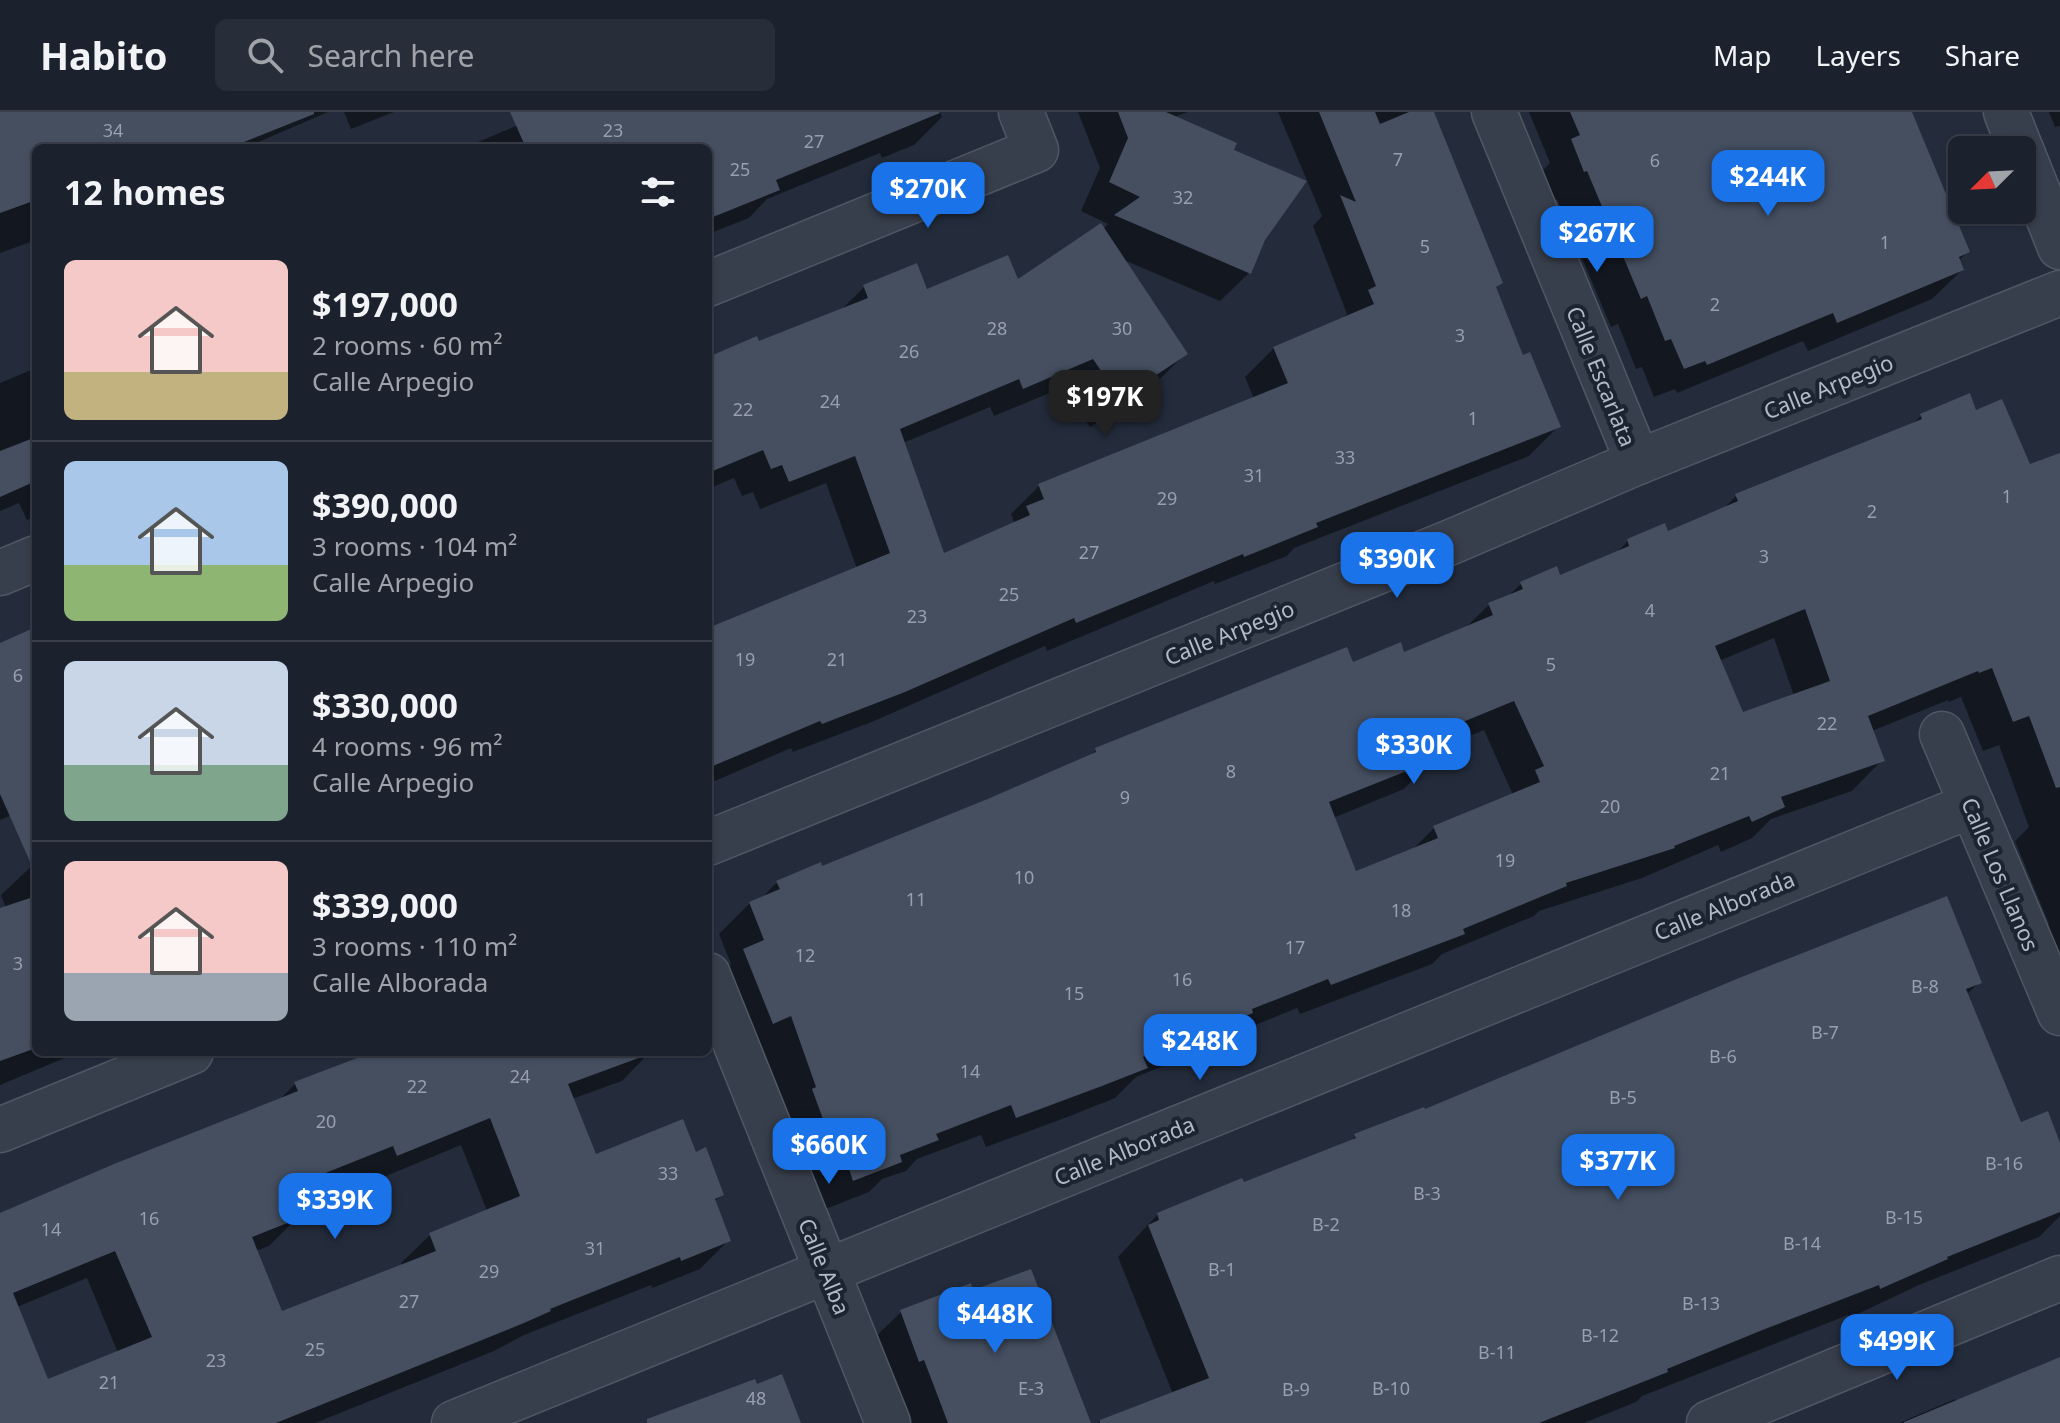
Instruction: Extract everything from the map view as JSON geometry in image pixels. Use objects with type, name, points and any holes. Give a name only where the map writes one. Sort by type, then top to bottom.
[{"type":"street","points":[[712,282],[1036,150],[1021,112]]},
{"type":"street","name":"Calle Escarlata","points":[[1494,112],[1638,462]]},
{"type":"street","points":[[2006,112],[2016,136]]},
{"type":"street","points":[[2036,186],[2060,247]]},
{"type":"street","name":"Calle Arpegio","points":[[712,841],[1451,542],[1638,462],[2060,293]]},
{"type":"street","points":[[0,573],[32,560]]},
{"type":"street","name":"Calle Los Llanos","points":[[1942,734],[2060,1013]]},
{"type":"street","name":"Calle Alborada","points":[[454,1423],[1972,805]]},
{"type":"street","name":"Calle Alba","points":[[712,985],[888,1423]]},
{"type":"street","points":[[0,1130],[181,1056]]},
{"type":"street","points":[[1709,1423],[2060,1278]]},
{"type":"building","points":[[0,112],[314,112],[239,144],[32,144],[32,201],[0,213]]},
{"type":"building","points":[[510,112],[940,113],[776,180],[780,190],[712,217],[712,144],[524,144]]},
{"type":"building","points":[[1118,112],[1166,112],[1237,143],[1234,150],[1307,181],[1265,240],[1251,274],[1114,215],[1140,197],[1109,182],[1128,138]]},
{"type":"building","points":[[1319,112],[1375,112],[1380,124],[1409,112],[1434,112],[1503,283],[1496,287],[1523,355],[1530,352],[1561,427],[1316,523],[1318,527],[1244,557],[1243,554],[1076,623],[1074,618],[905,692],[822,724],[820,721],[712,766],[712,626],[890,553],[855,456],[789,482],[782,465],[771,469],[763,450],[712,471],[712,355],[757,336],[759,341],[868,298],[863,285],[917,263],[927,289],[1008,255],[1018,279],[1101,223],[1188,354],[1120,399],[1093,359],[1023,389],[1019,379],[900,429],[944,553],[1030,515],[1026,506],[1044,499],[1038,484],[1288,383],[1273,347],[1374,304],[1368,290],[1376,286],[1340,195],[1356,202]]},
{"type":"building","points":[[1570,112],[1912,112],[1948,199],[1948,224],[1958,224],[1970,252],[1959,257],[1964,270],[1837,323],[1833,313],[1707,365],[1705,361],[1684,369],[1671,339],[1665,341],[1647,296],[1641,299],[1587,171],[1584,172],[1571,139],[1580,135]]},
{"type":"building","points":[[1970,393],[1976,410],[2002,399],[2030,464],[2060,453],[2060,787],[2056,788],[2029,716],[2013,722],[1992,668],[1978,671],[1868,716],[1885,761],[1781,797],[1785,807],[1752,822],[1749,816],[1675,848],[1566,883],[1567,886],[1463,929],[1465,934],[1331,985],[1328,979],[1252,1009],[1253,1013],[1143,1057],[1148,1068],[1102,1086],[1016,1118],[1011,1105],[936,1134],[939,1140],[900,1155],[902,1162],[853,1181],[846,1160],[839,1163],[812,1089],[816,1087],[791,1016],[773,1024],[743,949],[764,940],[749,902],[780,889],[776,881],[821,862],[822,866],[990,798],[1096,752],[1095,748],[1347,647],[1353,662],[1401,642],[1404,652],[1493,615],[1488,603],[1523,589],[1520,582],[1557,566],[1560,575],[1629,546],[1627,539],[1665,523],[1668,531],[1738,501],[1735,494],[1922,419],[1920,414]],"holes":[[[1805,609],[1830,681],[1743,712],[1715,646]],[[1514,701],[1544,766],[1535,770],[1540,782],[1433,826],[1438,838],[1356,871],[1329,802],[1437,759],[1431,746],[1440,743],[1436,733]]]},
{"type":"building","points":[[32,439],[32,483],[0,497],[0,451]]},
{"type":"building","points":[[32,629],[32,866],[0,794],[0,643]]},
{"type":"building","points":[[1947,896],[1982,983],[1966,989],[2021,1122],[2048,1111],[2060,1143],[2060,1212],[1947,1257],[1880,1289],[1879,1285],[1765,1329],[1667,1369],[1668,1372],[1539,1423],[1100,1423],[1100,1420],[1209,1378],[1148,1225],[1159,1220],[1157,1213],[1242,1178],[1244,1182],[1356,1138],[1354,1134],[1425,1109],[1739,978]]},
{"type":"building","points":[[32,897],[32,1049],[0,1061],[0,908]]},
{"type":"building","points":[[362,1056],[644,1056],[568,1084],[596,1154],[683,1119],[696,1152],[706,1147],[724,1195],[715,1199],[731,1241],[681,1261],[680,1257],[550,1309],[524,1323],[276,1423],[0,1423],[0,1213],[298,1091],[294,1082]],"holes":[[[490,1118],[520,1196],[429,1233],[436,1251],[282,1311],[252,1237],[300,1218],[293,1200],[308,1194],[303,1182],[393,1146],[397,1156]],[[115,1251],[152,1337],[48,1379],[13,1293]]]},
{"type":"building","points":[[1031,1269],[1091,1423],[948,1423],[924,1360],[919,1362],[900,1310],[971,1283],[973,1290]]},
{"type":"building","points":[[2060,1357],[2060,1423],[1904,1423],[1904,1422]]},
{"type":"building","points":[[782,1374],[801,1423],[647,1423],[647,1419],[755,1379],[757,1384]]}]
